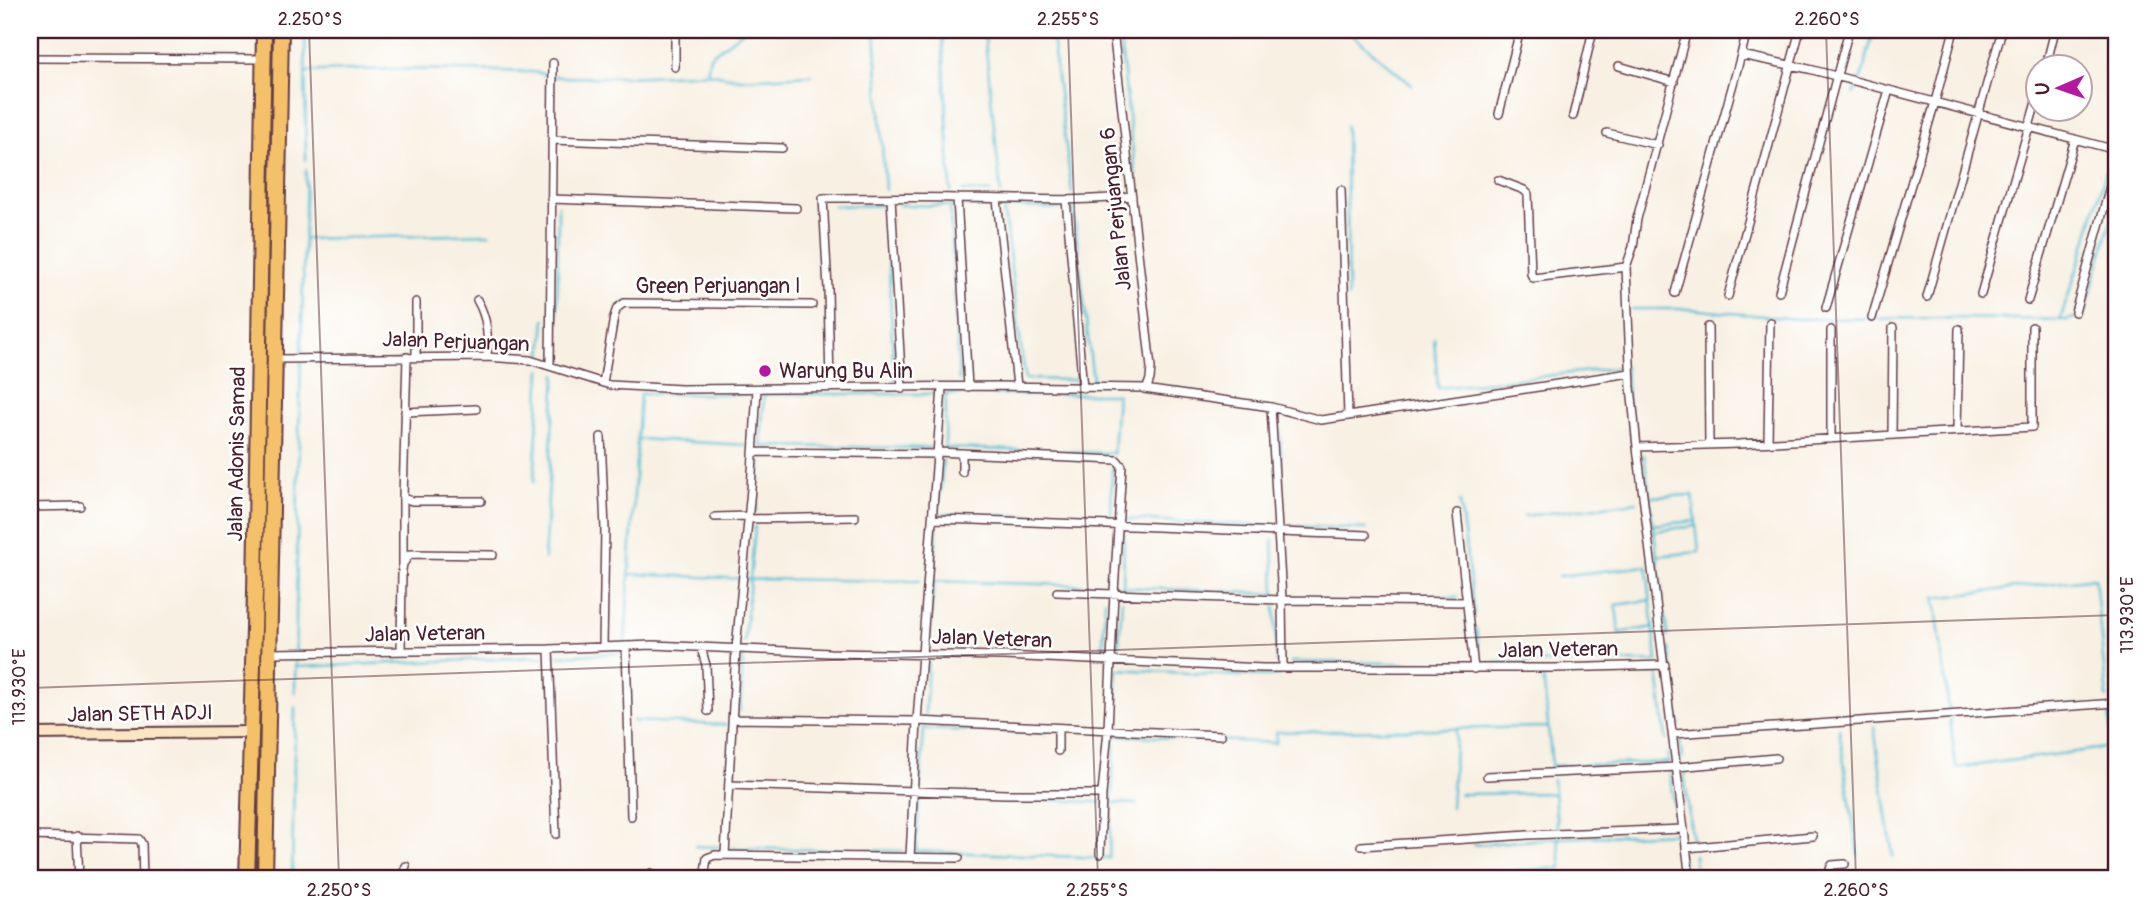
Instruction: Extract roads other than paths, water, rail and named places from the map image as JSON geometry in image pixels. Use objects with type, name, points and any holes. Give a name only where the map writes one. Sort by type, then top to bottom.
[{"type":"highway","name":"Jalan Adonis Samad","points":[[248,876],[251,732],[262,593],[264,30]]},
{"type":"highway","points":[[248,876],[265,876],[270,653],[262,593],[276,359],[281,30]]},
{"type":"highway","points":[[263,165],[279,164]]},
{"type":"street","points":[[675,30],[675,67]]},
{"type":"street","name":"Jalan Perjuangan 6","points":[[1113,30],[1151,368],[1146,387]]},
{"type":"street","points":[[1499,114],[1520,30]]},
{"type":"street","points":[[1573,117],[1593,30]]},
{"type":"street","points":[[1687,30],[1626,267],[1630,373],[1637,447],[1690,879]]},
{"type":"street","points":[[1675,293],[1747,30]]},
{"type":"street","points":[[1728,296],[1800,30]]},
{"type":"street","points":[[1779,292],[1849,30]]},
{"type":"street","points":[[1872,318],[1954,30]]},
{"type":"street","points":[[1927,297],[2002,30]]},
{"type":"street","points":[[2050,52],[2055,30]]},
{"type":"street","points":[[1741,55],[1791,65],[2115,150]]},
{"type":"street","points":[[30,58],[264,60]]},
{"type":"street","points":[[550,364],[553,63]]},
{"type":"street","points":[[1619,66],[1674,82]]},
{"type":"street","points":[[1826,308],[1889,90]]},
{"type":"street","points":[[1981,294],[2030,122]]},
{"type":"street","points":[[1607,133],[1658,145]]},
{"type":"street","points":[[2028,300],[2075,139]]},
{"type":"street","points":[[552,140],[782,148]]},
{"type":"street","points":[[2075,312],[2116,165]]},
{"type":"street","points":[[1498,180],[1528,194],[1533,278],[1626,267]]},
{"type":"street","points":[[1341,190],[1348,415]]},
{"type":"street","points":[[830,388],[828,289],[822,198],[1100,200],[1132,195]]},
{"type":"street","points":[[891,198],[902,389]]},
{"type":"street","points":[[957,198],[968,387]]},
{"type":"street","points":[[551,199],[796,208]]},
{"type":"street","points":[[997,199],[1017,386]]},
{"type":"street","points":[[1066,200],[1083,387]]},
{"type":"street","points":[[477,300],[485,314],[487,357]]},
{"type":"street","points":[[416,302],[416,358]]},
{"type":"street","name":"Green Perjuangan I","points":[[603,383],[614,317],[617,308],[624,303],[812,305]]},
{"type":"street","points":[[1768,442],[1770,322]]},
{"type":"street","points":[[1708,327],[1709,444]]},
{"type":"street","points":[[1637,447],[2032,427],[2032,327]]},
{"type":"street","points":[[1892,435],[1893,328]]},
{"type":"street","points":[[1956,431],[1959,329]]},
{"type":"street","points":[[1831,330],[1831,439]]},
{"type":"street","points":[[401,651],[407,357]]},
{"type":"street","name":"Jalan Perjuangan","points":[[276,359],[530,359],[603,383],[681,389],[1146,387],[1271,407],[1321,419],[1630,373]]},
{"type":"street","points":[[910,857],[917,721],[942,388]]},
{"type":"street","points":[[725,855],[736,649],[757,389]]},
{"type":"street","points":[[1271,407],[1282,600],[1283,668]]},
{"type":"street","points":[[405,412],[476,409]]},
{"type":"street","points":[[601,437],[605,529],[603,647]]},
{"type":"street","points":[[753,452],[962,453],[1117,460],[1122,466],[1100,854]]},
{"type":"street","points":[[962,453],[962,472]]},
{"type":"street","points":[[403,498],[481,500]]},
{"type":"street","points":[[30,507],[80,506]]},
{"type":"street","points":[[1457,513],[1474,669]]},
{"type":"street","points":[[715,517],[804,520],[855,517]]},
{"type":"street","points":[[932,519],[1366,535]]},
{"type":"street","points":[[403,564],[410,554],[493,555]]},
{"type":"street","points":[[1057,592],[1466,603]]},
{"type":"street","points":[[626,646],[631,816]]},
{"type":"street","name":"Jalan Veteran","points":[[270,653],[626,646],[1283,668],[1474,669],[1665,665]]},
{"type":"street","points":[[701,648],[706,665],[708,711]]},
{"type":"street","points":[[549,649],[556,834]]},
{"type":"street","points":[[1674,734],[2116,703]]},
{"type":"street","points":[[733,719],[917,721],[1221,735]]},
{"type":"street","points":[[1058,728],[1058,751]]},
{"type":"street","name":"Jalan SETH ADJI","points":[[30,734],[251,732]]},
{"type":"street","points":[[1487,776],[1677,767],[1776,758]]},
{"type":"street","points":[[729,785],[1006,794],[1102,794]]},
{"type":"street","points":[[1362,846],[1528,835],[1684,829]]},
{"type":"street","points":[[30,836],[141,840],[142,879]]},
{"type":"street","points":[[77,836],[79,879]]},
{"type":"street","points":[[1686,848],[1813,836]]},
{"type":"street","points":[[704,879],[707,858],[710,856],[959,858]]},
{"type":"street","points":[[1831,879],[1832,865],[1845,864]]},
{"type":"street","points":[[401,879],[406,866]]},
{"type":"waterway","points":[[305,30],[306,160]]},
{"type":"waterway","points":[[306,72],[446,70],[531,72],[558,77],[707,73],[710,56],[744,30]]},
{"type":"waterway","points":[[875,30],[885,190]]},
{"type":"waterway","points":[[942,30],[951,191]]},
{"type":"waterway","points":[[984,30],[1001,193]]},
{"type":"waterway","points":[[1051,30],[1072,193]]},
{"type":"waterway","points":[[1119,30],[1136,181]]},
{"type":"waterway","points":[[1347,30],[1412,85]]},
{"type":"waterway","points":[[1854,94],[1874,30]]},
{"type":"waterway","points":[[707,73],[741,79],[811,75]]},
{"type":"waterway","points":[[1346,126],[1348,297]]},
{"type":"waterway","points":[[2060,320],[2085,246],[2116,134]]},
{"type":"waterway","points":[[295,692],[306,170]]},
{"type":"waterway","points":[[963,191],[990,192]]},
{"type":"waterway","points":[[1632,309],[1688,309],[1797,319],[2066,320],[2084,316],[2116,204]]},
{"type":"waterway","points":[[886,205],[894,380]]},
{"type":"waterway","points":[[834,206],[886,205]]},
{"type":"waterway","points":[[899,205],[951,206]]},
{"type":"waterway","points":[[1003,205],[1025,379],[1075,380]]},
{"type":"waterway","points":[[557,358],[558,206]]},
{"type":"waterway","points":[[950,206],[959,380]]},
{"type":"waterway","points":[[965,206],[990,206]]},
{"type":"waterway","points":[[1003,206],[1059,209]]},
{"type":"waterway","points":[[1073,208],[1093,381],[1090,381]]},
{"type":"waterway","points":[[304,239],[489,234]]},
{"type":"waterway","points":[[542,355],[545,319]]},
{"type":"waterway","points":[[1434,338],[1438,388],[1625,367],[1633,457]]},
{"type":"waterway","points":[[534,482],[541,370]]},
{"type":"waterway","points":[[544,559],[556,374]]},
{"type":"waterway","points":[[625,644],[640,394],[749,394]]},
{"type":"waterway","points":[[763,394],[934,394]]},
{"type":"waterway","points":[[761,446],[764,394]]},
{"type":"waterway","points":[[945,394],[1117,394],[1113,454]]},
{"type":"waterway","points":[[945,447],[946,394]]},
{"type":"waterway","points":[[1279,411],[1283,526]]},
{"type":"waterway","points":[[638,439],[746,445]]},
{"type":"waterway","points":[[761,446],[930,448]]},
{"type":"waterway","points":[[944,448],[1113,453]]},
{"type":"waterway","points":[[1644,455],[1663,602]]},
{"type":"waterway","points":[[756,512],[760,460]]},
{"type":"waterway","points":[[938,513],[943,460]]},
{"type":"waterway","points":[[1111,518],[1112,468]]},
{"type":"waterway","points":[[1650,497],[1693,495],[1699,552],[1657,556]]},
{"type":"waterway","points":[[1460,502],[1474,614]]},
{"type":"waterway","points":[[1524,516],[1637,502]]},
{"type":"waterway","points":[[938,514],[1109,518]]},
{"type":"waterway","points":[[1124,519],[1273,526]]},
{"type":"waterway","points":[[1653,525],[1695,521]]},
{"type":"waterway","points":[[1282,526],[1366,529]]},
{"type":"waterway","points":[[1654,531],[1696,526]]},
{"type":"waterway","points":[[744,642],[755,527]]},
{"type":"waterway","points":[[929,647],[937,527]]},
{"type":"waterway","points":[[1123,588],[1124,534]]},
{"type":"waterway","points":[[1273,540],[1275,595]]},
{"type":"waterway","points":[[1480,663],[1657,661],[1647,566],[1558,576]]},
{"type":"waterway","points":[[629,574],[919,581]]},
{"type":"waterway","points":[[1949,711],[1935,598],[2095,578],[2107,698]]},
{"type":"waterway","points":[[933,581],[1106,586]]},
{"type":"waterway","points":[[1121,587],[1275,594]]},
{"type":"waterway","points":[[1392,597],[1458,597]]},
{"type":"waterway","points":[[1089,654],[1103,652],[1105,600]]},
{"type":"waterway","points":[[1118,655],[1122,600]]},
{"type":"waterway","points":[[1651,600],[1616,605],[1619,633],[1654,627]]},
{"type":"waterway","points":[[1275,607],[1277,662]]},
{"type":"waterway","points":[[1665,617],[1668,636]]},
{"type":"waterway","points":[[1476,629],[1481,663]]},
{"type":"waterway","points":[[1669,648],[1679,726]]},
{"type":"waterway","points":[[557,656],[623,653]]},
{"type":"waterway","points":[[740,711],[743,656]]},
{"type":"waterway","points":[[297,667],[542,657]]},
{"type":"waterway","points":[[925,714],[928,662]]},
{"type":"waterway","points":[[1291,662],[1466,664]]},
{"type":"waterway","points":[[1117,669],[1240,676],[1279,675]]},
{"type":"waterway","points":[[1115,722],[1117,670]]},
{"type":"waterway","points":[[1552,767],[1543,674],[1658,673],[1666,739]]},
{"type":"waterway","points":[[292,879],[295,707]]},
{"type":"waterway","points":[[2109,709],[2116,806]]},
{"type":"waterway","points":[[1837,717],[1872,715]]},
{"type":"waterway","points":[[1950,719],[1956,768],[2112,747]]},
{"type":"waterway","points":[[633,721],[725,725]]},
{"type":"waterway","points":[[1115,735],[1276,743],[1276,732],[1548,727]]},
{"type":"waterway","points":[[1874,727],[1893,857]]},
{"type":"waterway","points":[[916,851],[924,728]]},
{"type":"waterway","points":[[924,729],[1046,733]]},
{"type":"waterway","points":[[1839,729],[1858,855]]},
{"type":"waterway","points":[[1451,807],[1456,730]]},
{"type":"waterway","points":[[915,851],[1109,858],[1115,734]]},
{"type":"waterway","points":[[1680,741],[1682,759]]},
{"type":"waterway","points":[[1668,754],[1669,763]]},
{"type":"waterway","points":[[1551,766],[1669,762]]},
{"type":"waterway","points":[[1684,774],[1692,840]]},
{"type":"waterway","points":[[1670,775],[1676,822]]},
{"type":"waterway","points":[[1553,780],[1557,827]]},
{"type":"waterway","points":[[1460,794],[1554,793]]},
{"type":"waterway","points":[[1027,799],[1137,804]]},
{"type":"waterway","points":[[1473,845],[1678,833]]},
{"type":"waterway","points":[[1678,834],[1684,879]]},
{"type":"waterway","points":[[1488,873],[1561,868],[1558,837]]},
{"type":"waterway","points":[[695,846],[718,847]]},
{"type":"waterway","points":[[733,848],[903,851]]},
{"type":"waterway","points":[[1694,855],[1696,879]]},
{"type":"place","name":"Warung Bu Alin","points":[[765,371]]}]
